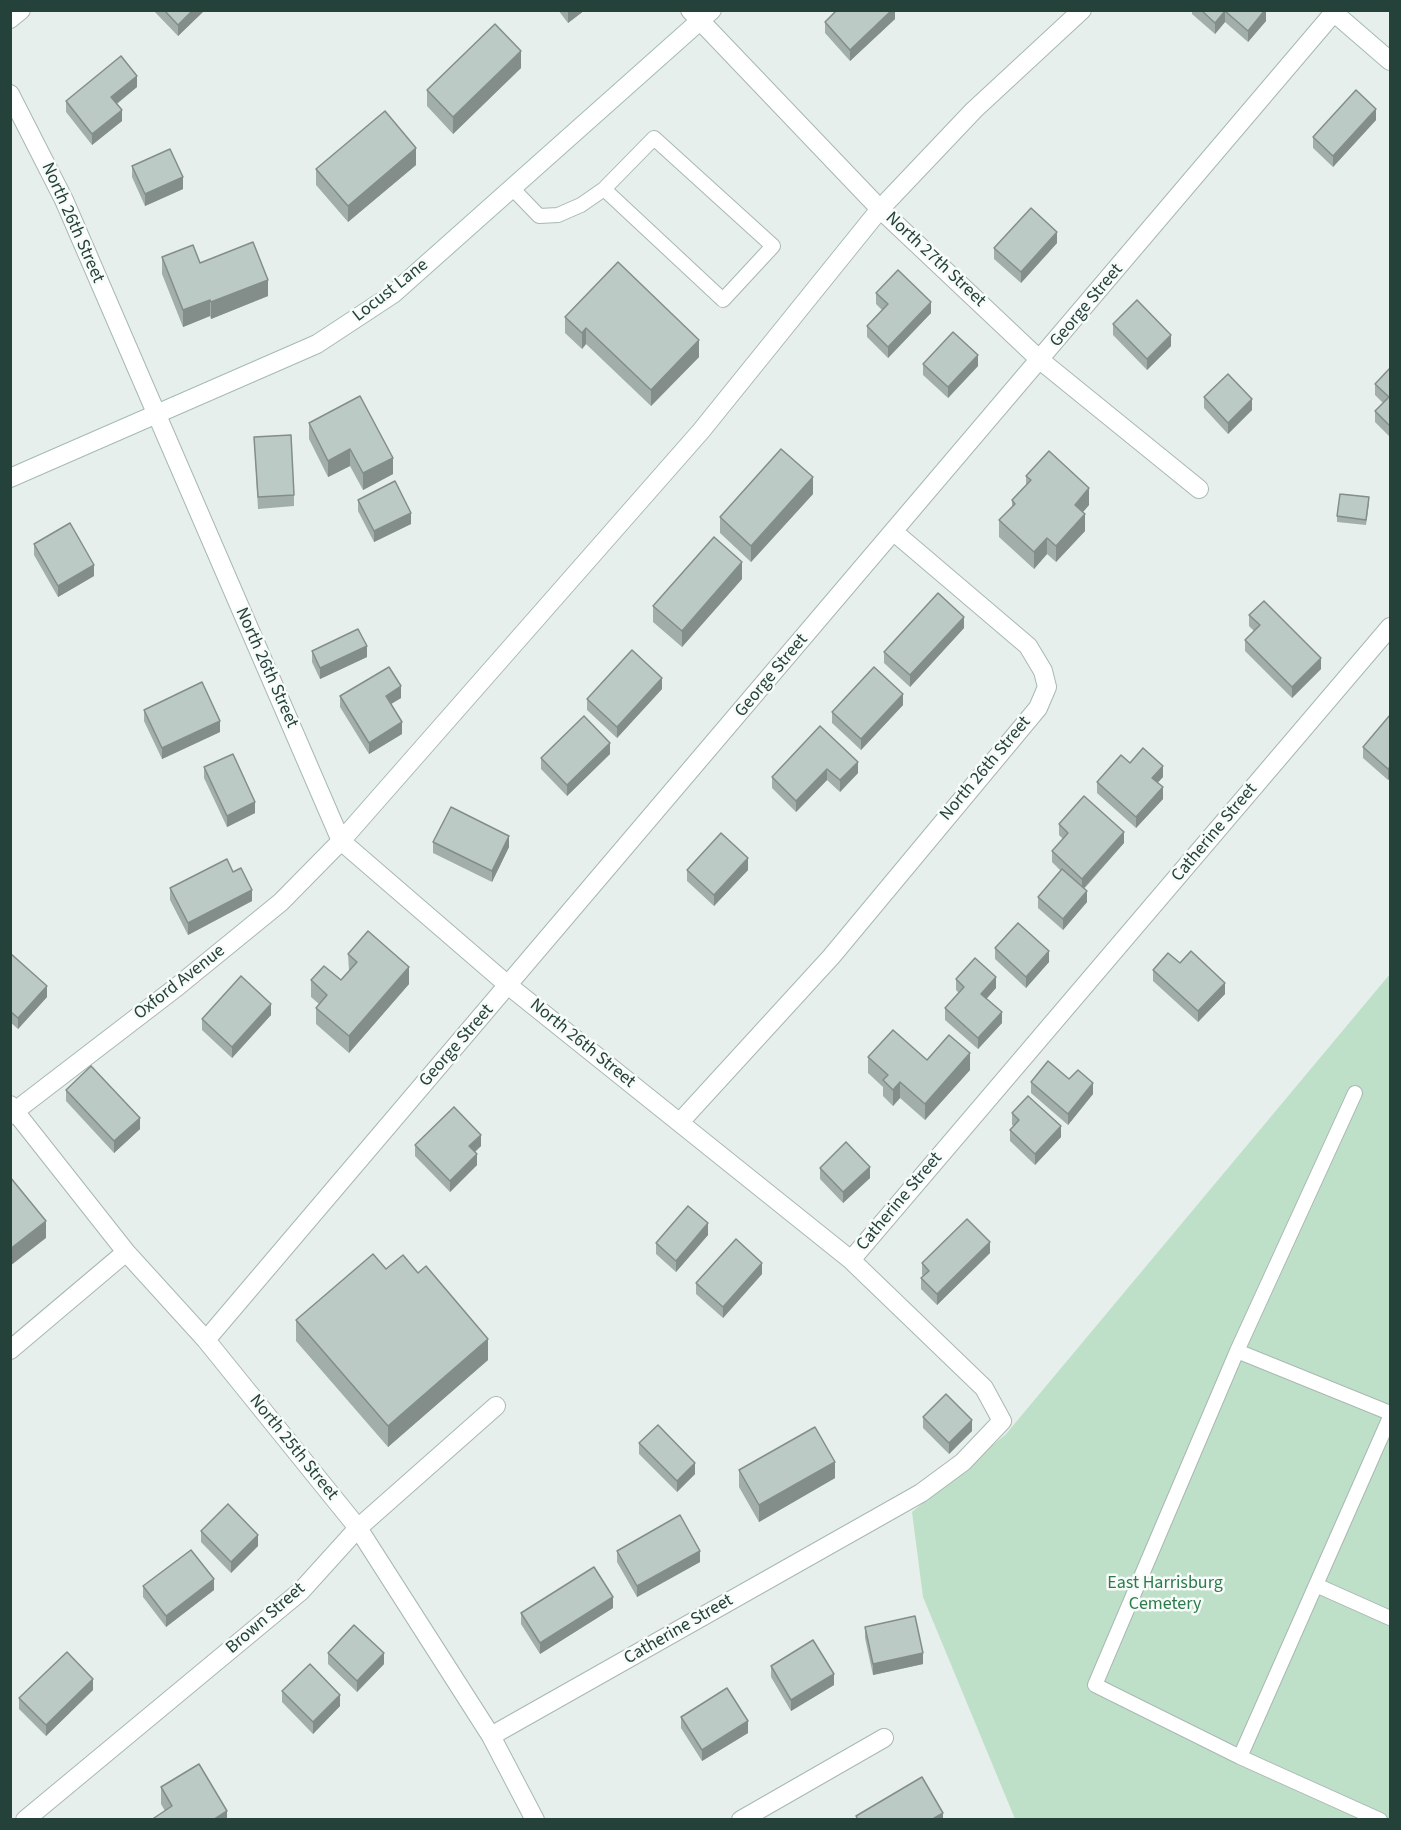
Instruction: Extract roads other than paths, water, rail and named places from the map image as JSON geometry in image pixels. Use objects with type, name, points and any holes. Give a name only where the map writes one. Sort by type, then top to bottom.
[{"type":"street","points":[[10,20],[21,10]]},
{"type":"street","points":[[341,841],[701,431],[880,209],[974,110],[1083,10]]},
{"type":"street","points":[[1334,11],[1390,61]]},
{"type":"street","name":"George Street","points":[[206,1340],[509,986],[1334,11]]},
{"type":"street","name":"North 27th Street","points":[[701,14],[880,209],[1040,360],[1199,489]]},
{"type":"street","name":"Locust Lane","points":[[10,478],[316,344],[393,294],[512,189],[701,14]]},
{"type":"street","name":"North 26th Street","points":[[10,94],[64,200],[154,413],[341,841],[509,986],[851,1260]]},
{"type":"street","name":"North 26th Street","points":[[680,1122],[831,957],[1038,708],[1047,687],[1043,671],[1028,646],[894,532]]},
{"type":"street","name":"Catherine Street","points":[[491,1736],[921,1493],[963,1462],[1002,1421],[984,1388],[851,1260],[1390,627]]},
{"type":"street","name":"Oxford Avenue","points":[[12,1110],[178,986],[281,902],[341,841]]},
{"type":"street","name":"North 25th Street","points":[[12,1110],[126,1252],[206,1340],[358,1528],[491,1736],[535,1820]]},
{"type":"street","points":[[10,1350],[126,1252]]},
{"type":"street","name":"Brown Street","points":[[25,1820],[301,1591],[358,1528],[496,1406]]},
{"type":"street","points":[[741,1820],[884,1738]]},
{"type":"lane","points":[[512,189],[539,216],[558,214],[581,205],[604,189],[654,138],[772,246],[723,300],[604,189]]},
{"type":"lane","points":[[1355,1093],[1237,1351],[1095,1685],[1240,1757],[1380,1820]]},
{"type":"lane","points":[[1237,1351],[1390,1415],[1240,1757]]},
{"type":"lane","points":[[1316,1585],[1390,1618]]},
{"type":"park label","name":"East Harrisburg Cemetery","points":[[1165,1594]]}]
